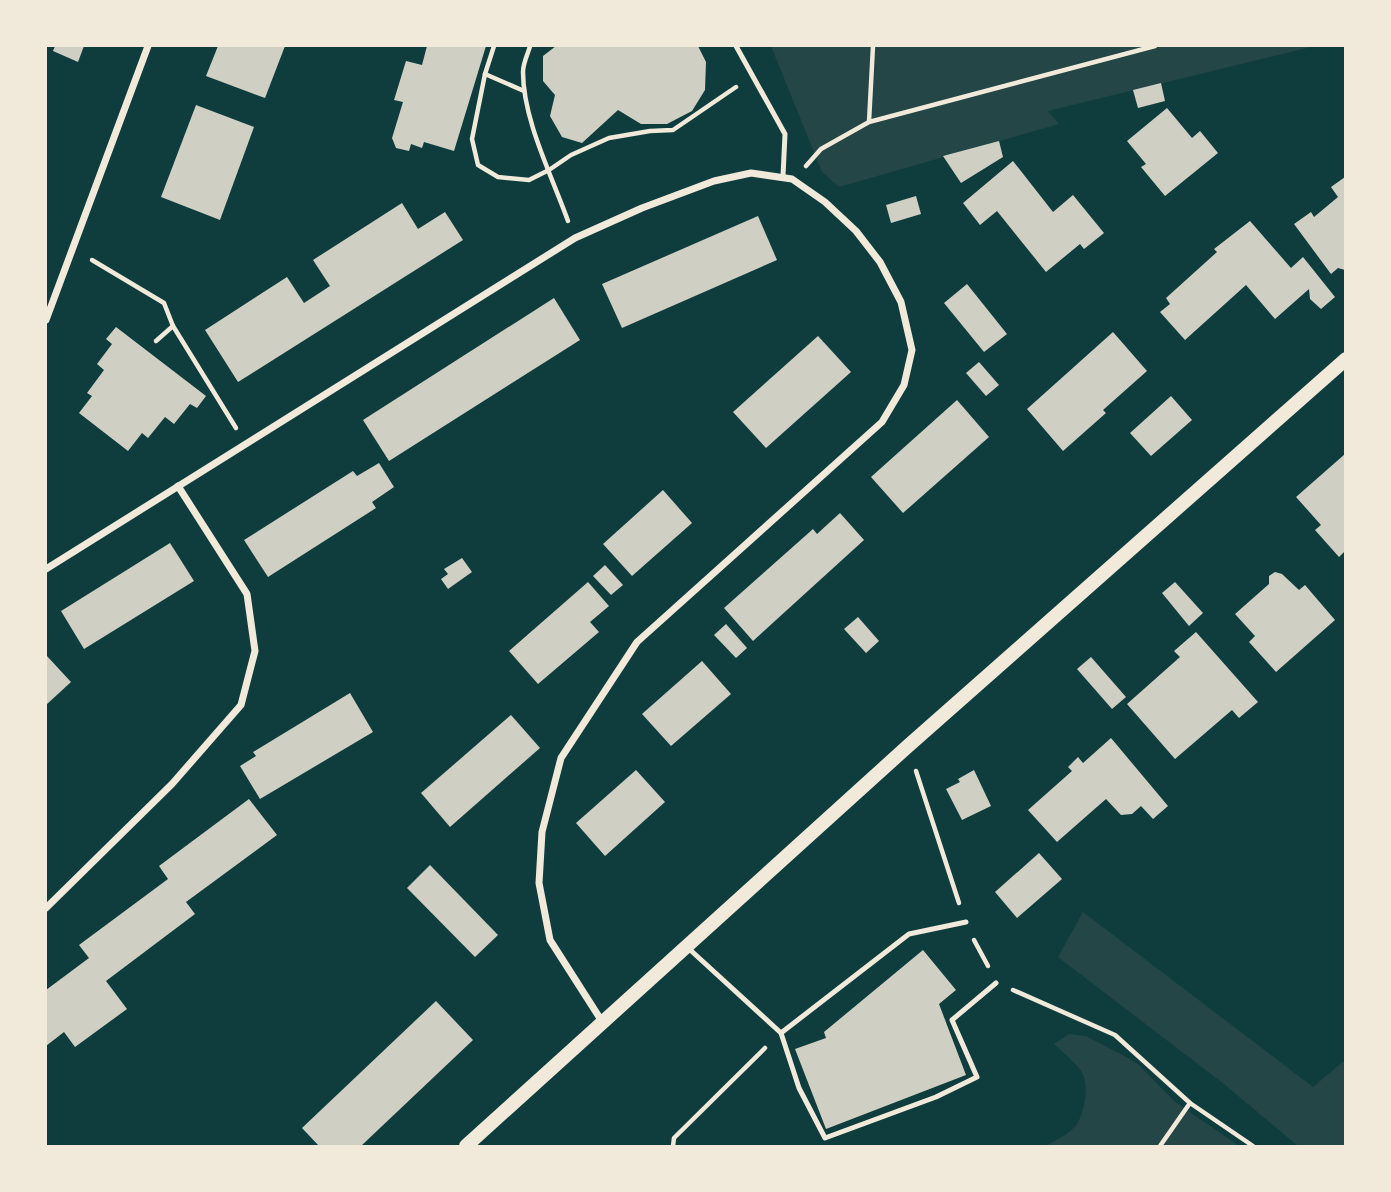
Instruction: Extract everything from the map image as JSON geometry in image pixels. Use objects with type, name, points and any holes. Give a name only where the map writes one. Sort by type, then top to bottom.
[{"type":"main road","points":[[466,1146],[908,746],[1346,359]]},
{"type":"street","points":[[46,320],[148,46]]},
{"type":"street","points":[[46,569],[575,238],[642,208],[714,181],[751,173],[792,179],[825,202],[856,231],[880,262],[901,302],[912,350],[904,385],[882,422],[637,642],[561,758],[542,832],[539,883],[550,940],[603,1023]]},
{"type":"street","points":[[46,908],[172,784],[241,705],[256,651],[247,594],[178,486]]},
{"type":"lane","points":[[736,46],[785,134],[783,176]]},
{"type":"lane","points":[[781,1033],[909,934],[965,922]]},
{"type":"lane","points":[[687,947],[781,1033],[799,1088],[825,1138],[936,1097],[977,1077],[952,1020],[996,983]]},
{"type":"path","points":[[494,46],[485,74],[472,139],[478,165],[498,177],[529,180],[571,155],[609,138],[673,130],[752,76]]},
{"type":"path","points":[[530,46],[523,69],[524,91],[534,129],[575,238]]},
{"type":"path","points":[[869,122],[873,46]]},
{"type":"path","points":[[792,179],[821,149],[869,122],[1155,46]]},
{"type":"path","points":[[485,74],[524,91]]},
{"type":"path","points":[[73,249],[164,303],[173,326],[246,444]]},
{"type":"path","points":[[156,341],[173,326]]},
{"type":"path","points":[[908,746],[965,922],[996,983],[1115,1035],[1190,1103],[1253,1146]]},
{"type":"path","points":[[673,1146],[674,1138],[781,1033]]},
{"type":"path","points":[[1160,1146],[1190,1103]]},
{"type":"shaded area","points":[[771,46],[1315,46],[1048,111],[1059,124],[839,187],[822,172]]},
{"type":"shaded area","points":[[1083,912],[1313,1087],[1345,1060],[1345,1146],[1298,1146],[1224,1084],[1058,957]]},
{"type":"shaded area","points":[[1069,1034],[1086,1036],[1128,1058],[1140,1066],[1174,1101],[1239,1146],[1046,1146],[1074,1128],[1084,1105],[1084,1076],[1054,1044]]},
{"type":"building","points":[[55,46],[84,46],[78,62],[53,51]]},
{"type":"building","points":[[218,46],[285,46],[265,98],[206,76]]},
{"type":"building","points":[[427,46],[486,46],[454,151],[424,142],[422,148],[411,144],[409,151],[396,148],[392,138],[403,102],[394,100],[406,61],[422,65]]},
{"type":"building","points":[[556,46],[698,46],[706,62],[705,90],[692,111],[667,124],[641,124],[618,110],[582,143],[562,137],[550,116],[555,95],[543,81],[543,56]]},
{"type":"building","points":[[1161,83],[1165,101],[1138,108],[1133,90]]},
{"type":"building","points":[[196,105],[254,127],[220,220],[161,197]]},
{"type":"building","points":[[1167,108],[1192,138],[1200,131],[1218,153],[1165,196],[1141,167],[1146,164],[1127,141]]},
{"type":"building","points":[[999,141],[1003,157],[961,183],[943,156]]},
{"type":"building","points":[[1013,161],[1053,212],[1073,195],[1104,233],[1084,249],[1080,244],[1046,272],[997,211],[980,225],[963,203]]},
{"type":"building","points":[[1345,177],[1345,270],[1338,268],[1331,274],[1294,224],[1311,212],[1314,217],[1338,197],[1331,187]]},
{"type":"building","points":[[916,196],[921,214],[891,223],[886,205]]},
{"type":"building","points":[[402,203],[418,229],[445,212],[463,240],[238,382],[205,330],[287,277],[304,303],[330,286],[313,260]]},
{"type":"building","points":[[758,216],[777,260],[622,328],[602,284]]},
{"type":"building","points":[[1250,221],[1291,268],[1303,257],[1335,297],[1321,309],[1310,299],[1309,289],[1275,319],[1246,285],[1185,340],[1160,312],[1170,304],[1166,298],[1217,252],[1214,249]]},
{"type":"building","points":[[967,284],[1007,334],[984,352],[944,303]]},
{"type":"building","points":[[554,298],[580,340],[389,461],[363,420]]},
{"type":"building","points":[[116,327],[206,396],[197,408],[190,404],[174,424],[165,417],[148,438],[142,433],[128,451],[79,413],[92,396],[87,393],[104,370],[97,364],[112,344],[106,339]]},
{"type":"building","points":[[1113,332],[1147,371],[1103,410],[1106,413],[1063,451],[1027,409]]},
{"type":"building","points":[[818,336],[851,372],[766,448],[733,412]]},
{"type":"building","points":[[979,362],[999,385],[986,396],[966,373]]},
{"type":"building","points":[[1171,396],[1192,420],[1151,456],[1130,433]]},
{"type":"building","points":[[957,400],[989,437],[903,513],[871,477]]},
{"type":"building","points":[[1345,454],[1345,551],[1339,557],[1315,530],[1321,525],[1296,497]]},
{"type":"building","points":[[379,463],[394,487],[372,502],[376,508],[268,577],[244,540],[353,471],[357,476]]},
{"type":"building","points":[[663,490],[692,523],[632,576],[603,544]]},
{"type":"building","points":[[840,513],[864,540],[753,641],[724,608],[813,529],[817,534]]},
{"type":"building","points":[[170,543],[194,581],[84,649],[61,611]]},
{"type":"building","points":[[462,558],[472,572],[448,589],[441,579],[448,574],[444,569]]},
{"type":"building","points":[[605,565],[623,585],[611,595],[593,576]]},
{"type":"building","points":[[1275,572],[1282,574],[1299,590],[1305,585],[1335,620],[1276,672],[1249,642],[1255,636],[1235,614],[1269,584],[1269,576]]},
{"type":"building","points":[[588,582],[609,606],[590,622],[599,632],[538,684],[509,651]]},
{"type":"building","points":[[1175,582],[1203,613],[1189,626],[1162,593]]},
{"type":"building","points":[[858,617],[879,641],[866,653],[844,629]]},
{"type":"building","points":[[726,624],[747,648],[736,658],[714,635]]},
{"type":"building","points":[[1196,632],[1258,702],[1239,718],[1232,710],[1175,759],[1127,704],[1180,657],[1174,651]]},
{"type":"building","points":[[46,655],[71,682],[46,705]]},
{"type":"building","points":[[1091,657],[1126,697],[1112,709],[1077,669]]},
{"type":"building","points":[[702,661],[731,694],[671,746],[642,714]]},
{"type":"building","points":[[350,693],[373,732],[260,799],[240,766],[256,756],[253,752]]},
{"type":"building","points":[[511,715],[540,748],[450,827],[421,793]]},
{"type":"building","points":[[1111,738],[1168,806],[1153,819],[1141,806],[1132,814],[1121,815],[1106,799],[1057,842],[1028,810],[1072,771],[1068,767],[1078,757],[1083,763]]},
{"type":"building","points":[[636,770],[665,802],[605,856],[576,823]]},
{"type":"building","points":[[974,770],[991,806],[962,820],[946,789]]},
{"type":"building","points":[[249,799],[277,835],[186,902],[195,914],[106,981],[127,1009],[75,1047],[64,1032],[46,1046],[46,990],[89,958],[79,945],[168,879],[159,866]]},
{"type":"building","points":[[1039,853],[1062,879],[1017,918],[995,892]]},
{"type":"building","points":[[430,865],[498,935],[475,957],[407,888]]},
{"type":"building","points":[[923,950],[956,990],[939,1004],[966,1075],[826,1129],[795,1049],[826,1038],[824,1032]]},
{"type":"building","points":[[436,1001],[473,1040],[361,1146],[319,1146],[302,1128]]}]
